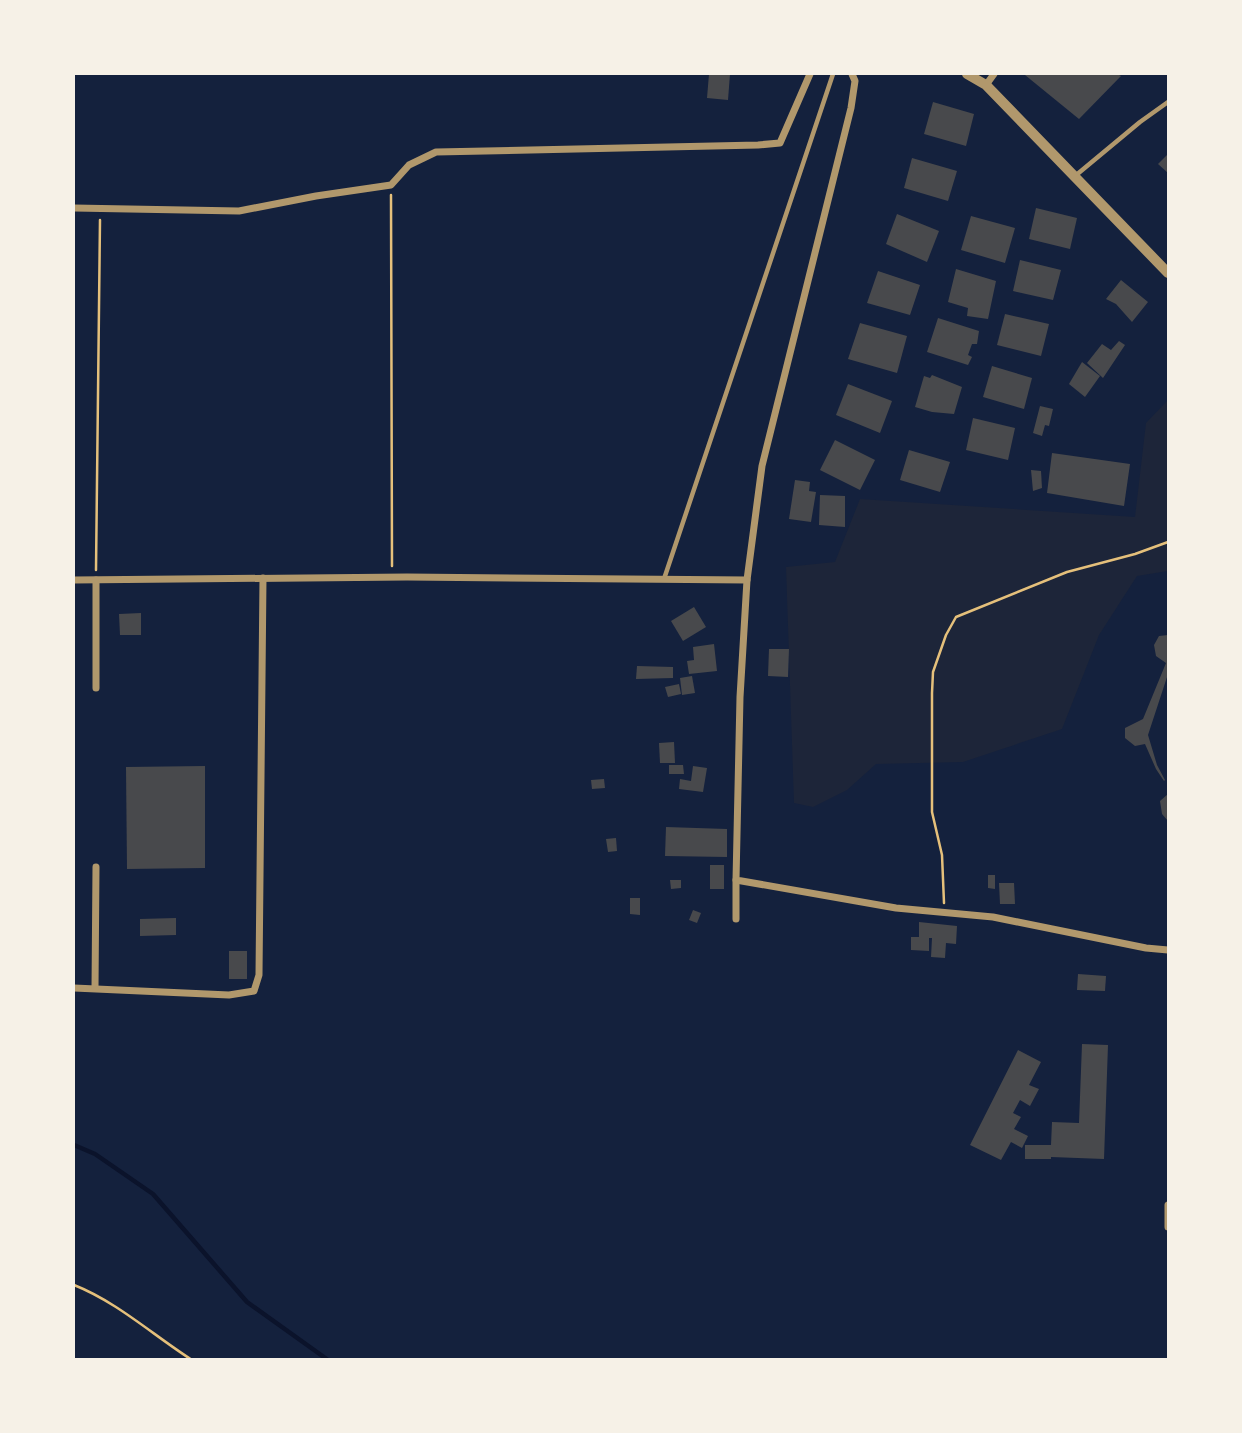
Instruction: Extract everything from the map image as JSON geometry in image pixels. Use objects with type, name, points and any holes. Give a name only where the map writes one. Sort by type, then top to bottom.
[{"type":"street","points":[[74,208],[239,211],[391,185],[409,165],[436,152],[758,145],[780,142],[810,74]]},
{"type":"street","points":[[736,919],[740,698],[747,580],[762,466],[851,108],[855,81],[852,74]]},
{"type":"street","points":[[969,74],[986,85],[1168,273]]},
{"type":"street","points":[[986,85],[994,74]]},
{"type":"street","points":[[74,580],[392,577],[747,580]]},
{"type":"street","points":[[74,988],[229,995],[254,991],[259,975],[263,578]]},
{"type":"street","points":[[96,580],[96,688]]},
{"type":"street","points":[[95,988],[96,867]]},
{"type":"street","points":[[736,880],[896,908],[993,917],[1134,946],[1168,950]]},
{"type":"street","points":[[1168,1205],[1168,1227]]},
{"type":"lane","points":[[664,579],[833,74]]},
{"type":"lane","points":[[1075,177],[1168,102]]},
{"type":"path","points":[[391,185],[392,577]]},
{"type":"path","points":[[96,580],[100,209]]},
{"type":"path","points":[[944,912],[942,855],[932,812],[932,693],[933,673],[946,635],[956,617],[1068,572],[1168,542]]},
{"type":"path","points":[[74,1285],[124,1313],[192,1360]]},
{"type":"shaded area","points":[[1168,400],[1168,571],[1137,576],[1099,635],[1062,729],[963,762],[876,764],[847,790],[813,807],[794,803],[786,567],[835,562],[860,499],[1135,517],[1146,423]]},
{"type":"building","points":[[709,74],[730,74],[728,100],[707,98]]},
{"type":"building","points":[[1026,74],[1117,74],[1121,76],[1079,119]]},
{"type":"building","points":[[933,102],[974,114],[966,146],[924,134]]},
{"type":"building","points":[[1168,154],[1168,173],[1158,164]]},
{"type":"building","points":[[912,158],[957,171],[948,201],[904,188]]},
{"type":"building","points":[[1036,208],[1077,218],[1070,249],[1029,239]]},
{"type":"building","points":[[897,214],[939,231],[927,262],[886,244]]},
{"type":"building","points":[[971,216],[1015,228],[1005,263],[961,250]]},
{"type":"building","points":[[1020,260],[1061,270],[1053,300],[1013,291]]},
{"type":"building","points":[[956,269],[996,281],[988,319],[967,316],[968,308],[948,302]]},
{"type":"building","points":[[878,271],[920,285],[910,315],[867,303]]},
{"type":"building","points":[[1121,280],[1148,302],[1132,322],[1116,304],[1106,299]]},
{"type":"building","points":[[1005,314],[1049,324],[1041,356],[997,345]]},
{"type":"building","points":[[938,318],[979,331],[977,344],[972,344],[968,355],[972,357],[968,365],[927,352]]},
{"type":"building","points":[[860,323],[907,336],[897,373],[848,359]]},
{"type":"building","points":[[1119,341],[1125,345],[1103,378],[1087,363],[1102,344],[1111,350]]},
{"type":"building","points":[[1082,362],[1100,376],[1085,397],[1069,384]]},
{"type":"building","points":[[992,366],[1032,378],[1024,409],[983,397]]},
{"type":"building","points":[[932,375],[962,387],[954,414],[915,407],[924,376],[930,378]]},
{"type":"building","points":[[848,384],[892,401],[880,433],[836,415]]},
{"type":"building","points":[[1040,406],[1053,409],[1049,426],[1045,425],[1042,436],[1033,433]]},
{"type":"building","points":[[973,418],[1015,428],[1008,460],[966,450]]},
{"type":"building","points":[[835,440],[875,460],[860,490],[820,470]]},
{"type":"building","points":[[909,450],[950,462],[940,492],[900,480]]},
{"type":"building","points":[[1052,453],[1130,464],[1124,506],[1047,493]]},
{"type":"building","points":[[1031,470],[1041,471],[1042,488],[1033,491]]},
{"type":"building","points":[[795,480],[810,482],[809,491],[816,492],[811,522],[789,519]]},
{"type":"building","points":[[820,495],[845,496],[845,527],[819,525]]},
{"type":"building","points":[[694,607],[706,627],[683,641],[671,621]]},
{"type":"building","points":[[141,613],[141,635],[120,635],[119,614]]},
{"type":"building","points":[[1168,635],[1168,674],[1148,735],[1164,781],[1145,744],[1135,746],[1125,738],[1125,728],[1143,719],[1166,663],[1156,656],[1154,645],[1159,636]]},
{"type":"building","points":[[714,644],[717,671],[689,674],[687,661],[694,660],[693,647]]},
{"type":"building","points":[[769,649],[789,649],[788,677],[768,676]]},
{"type":"building","points":[[637,666],[673,667],[673,678],[636,679]]},
{"type":"building","points":[[692,676],[695,693],[682,695],[680,678]]},
{"type":"building","points":[[679,684],[681,694],[668,697],[665,687]]},
{"type":"building","points":[[674,742],[675,763],[660,763],[659,743]]},
{"type":"building","points":[[669,765],[683,765],[684,774],[669,774]]},
{"type":"building","points":[[205,766],[205,868],[127,869],[126,767]]},
{"type":"building","points":[[693,766],[707,768],[703,792],[679,789],[680,779],[691,781]]},
{"type":"building","points":[[604,779],[605,788],[592,789],[591,780]]},
{"type":"building","points":[[1168,794],[1168,821],[1162,814],[1160,801]]},
{"type":"building","points":[[666,827],[727,829],[727,857],[665,856]]},
{"type":"building","points":[[616,838],[617,851],[608,852],[606,839]]},
{"type":"building","points":[[710,865],[724,865],[724,889],[710,889]]},
{"type":"building","points":[[988,875],[995,875],[995,889],[988,888]]},
{"type":"building","points":[[670,880],[681,880],[681,888],[671,889]]},
{"type":"building","points":[[999,883],[1014,883],[1015,904],[1000,904]]},
{"type":"building","points":[[630,898],[640,898],[640,915],[630,914]]},
{"type":"building","points":[[693,910],[701,913],[697,923],[689,920]]},
{"type":"building","points":[[176,918],[176,935],[140,936],[140,919]]},
{"type":"building","points":[[919,922],[957,926],[956,944],[946,943],[945,958],[931,957],[932,938],[929,938],[929,951],[911,950],[911,937],[919,937]]},
{"type":"building","points":[[229,951],[247,951],[247,979],[229,979]]},
{"type":"building","points":[[1078,974],[1106,976],[1105,991],[1077,990]]},
{"type":"building","points":[[1082,1044],[1108,1045],[1104,1159],[1025,1159],[1025,1145],[1051,1145],[1052,1122],[1079,1123]]},
{"type":"building","points":[[1018,1050],[1041,1062],[1029,1085],[1039,1089],[1030,1106],[1020,1100],[1013,1113],[1021,1117],[1014,1129],[1028,1136],[1022,1148],[1011,1142],[1001,1160],[970,1145]]},
{"type":"waterway","points":[[74,1145],[95,1154],[153,1194],[247,1302],[328,1360]]}]
